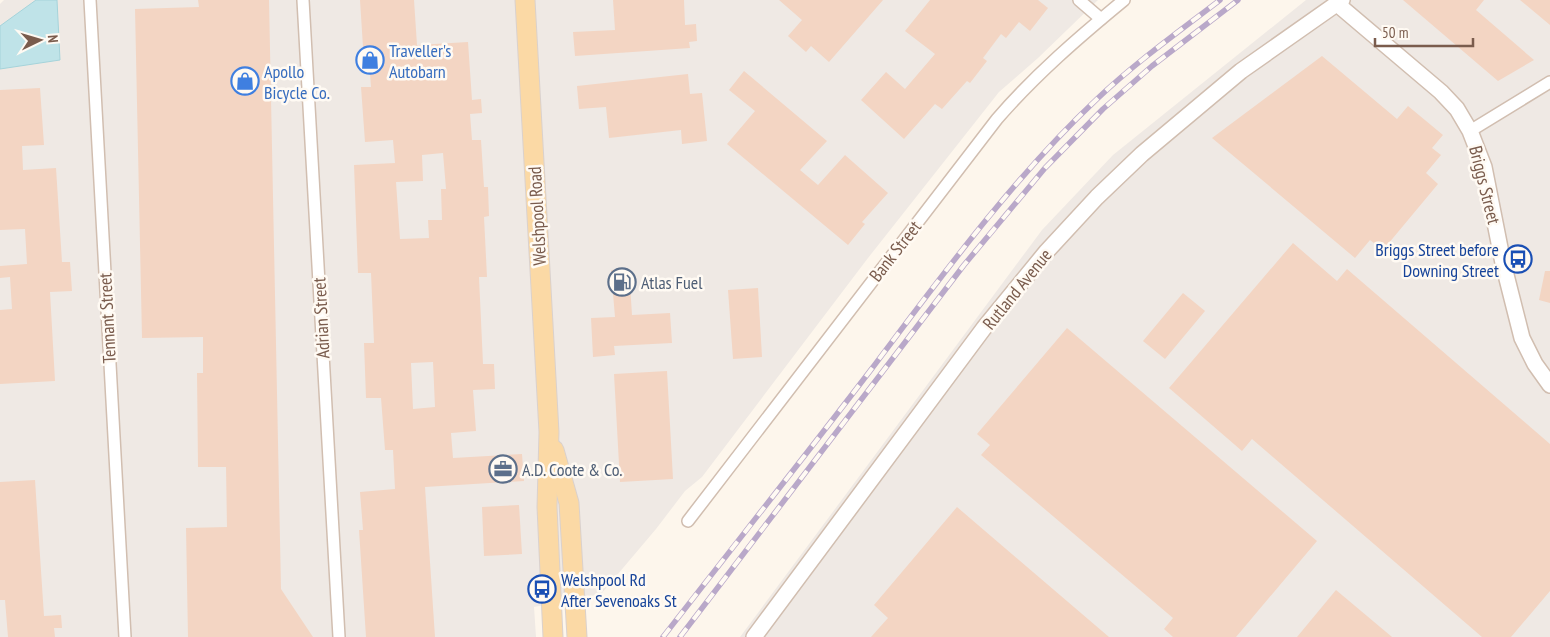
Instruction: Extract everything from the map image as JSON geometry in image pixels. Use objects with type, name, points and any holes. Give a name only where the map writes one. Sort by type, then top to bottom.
[{"type":"main road","name":"Welshpool Road","points":[[525,0],[549,432],[546,507],[553,637]]},
{"type":"main road","name":"Welshpool Road","points":[[549,432],[568,504],[577,637]]},
{"type":"street","name":"Tennant Street","points":[[90,0],[125,637]]},
{"type":"street","name":"Adrian Street","points":[[303,0],[339,637]]},
{"type":"street","points":[[1079,0],[1101,19]]},
{"type":"street","name":"Bank Street","points":[[688,521],[997,119],[1019,93],[1039,74],[1124,0]]},
{"type":"street","name":"Briggs Street","points":[[1339,2],[1441,92],[1457,109],[1470,131],[1484,167],[1503,263],[1522,338],[1535,364],[1549,381]]},
{"type":"street","name":"Rutland Avenue","points":[[754,637],[984,328],[1047,251],[1097,197],[1142,154],[1241,71],[1339,2]]},
{"type":"street","points":[[1470,131],[1550,82]]},
{"type":"shaded area","points":[[4,0],[1098,0],[1038,58],[999,92],[868,258],[702,477],[685,491],[656,529],[601,594],[534,607],[536,637],[0,637],[0,4]]},
{"type":"shaded area","points":[[1306,0],[1550,0],[1550,637],[740,637],[1042,230],[1113,155]]},
{"type":"water","points":[[36,0],[57,0],[60,60],[0,69],[0,26]]},
{"type":"building","points":[[198,0],[269,0],[281,589],[313,637],[188,637],[186,528],[227,527],[226,467],[198,467],[197,373],[203,373],[203,337],[142,338],[135,9],[199,7]]},
{"type":"building","points":[[360,0],[414,0],[417,45],[468,42],[472,100],[481,99],[482,113],[470,114],[472,140],[481,140],[484,187],[488,187],[489,216],[484,217],[487,277],[479,277],[483,364],[494,364],[495,389],[473,390],[476,431],[451,433],[453,458],[522,454],[524,481],[425,487],[435,637],[366,637],[359,530],[363,530],[360,492],[395,489],[393,450],[385,450],[381,398],[366,398],[364,343],[374,343],[371,273],[358,273],[354,165],[395,163],[393,140],[365,142],[361,87],[371,87],[368,47],[363,47]],"holes":[[[443,153],[446,189],[441,189],[442,220],[428,220],[429,238],[400,239],[396,182],[423,181],[422,155]],[[433,362],[435,407],[413,409],[411,363]]]},
{"type":"building","points":[[613,0],[684,0],[685,25],[696,24],[697,41],[689,42],[690,48],[575,56],[573,32],[615,30]]},
{"type":"building","points":[[779,0],[883,0],[829,62],[811,46],[806,52],[788,36],[802,20]]},
{"type":"building","points":[[930,0],[1038,0],[1048,8],[1030,31],[1019,22],[1006,38],[1001,34],[983,58],[987,61],[970,83],[967,81],[942,109],[935,104],[904,139],[861,100],[886,72],[905,89],[935,54],[905,31]]},
{"type":"building","points":[[1403,0],[1484,0],[1476,10],[1534,60],[1498,81]]},
{"type":"building","points":[[1520,0],[1550,0],[1550,25]]},
{"type":"building","points":[[1322,56],[1397,119],[1408,106],[1443,135],[1432,148],[1441,155],[1426,173],[1438,184],[1383,250],[1370,240],[1355,258],[1212,138]]},
{"type":"building","points":[[744,71],[827,141],[800,170],[818,185],[845,155],[888,193],[862,222],[865,224],[848,245],[727,144],[755,111],[729,90]]},
{"type":"building","points":[[688,74],[690,94],[702,93],[707,141],[682,144],[681,130],[609,138],[606,107],[579,109],[577,86]]},
{"type":"building","points":[[40,88],[44,145],[22,146],[23,170],[56,168],[62,262],[70,262],[72,291],[50,292],[55,381],[0,384],[0,310],[12,309],[10,277],[0,278],[0,266],[27,264],[25,229],[0,230],[0,90]]},
{"type":"building","points":[[1293,243],[1337,281],[1347,269],[1550,444],[1550,591],[1511,637],[1482,637],[1252,439],[1242,451],[1169,388]]},
{"type":"building","points":[[629,269],[632,315],[670,313],[672,343],[614,346],[615,355],[593,357],[591,318],[615,317],[611,270]]},
{"type":"building","points":[[1545,271],[1550,271],[1550,303],[1539,300]]},
{"type":"building","points":[[758,288],[762,357],[733,359],[728,290]]},
{"type":"building","points":[[1183,293],[1205,311],[1165,359],[1143,341]]},
{"type":"building","points":[[1067,328],[1317,541],[1236,637],[1173,637],[1164,629],[1173,618],[981,455],[990,445],[977,434]]},
{"type":"building","points":[[667,371],[673,479],[620,482],[614,374]]},
{"type":"building","points":[[35,480],[44,616],[61,615],[62,628],[54,628],[55,637],[8,637],[5,600],[0,600],[0,482]]},
{"type":"building","points":[[519,505],[522,554],[484,556],[482,507]]},
{"type":"building","points":[[957,507],[1109,637],[871,637],[888,618],[874,605]]},
{"type":"building","points":[[1336,590],[1392,637],[1297,637]]},
{"type":"railway","points":[[663,637],[950,265],[1035,162],[1111,86],[1220,0]]},
{"type":"railway","points":[[680,637],[964,265],[1045,168],[1103,109],[1152,66],[1238,0]]},
{"type":"place","name":"Traveller's Autobarn","points":[[370,60]]},
{"type":"place","name":"Apollo Bicycle Co.","points":[[245,81]]},
{"type":"place","name":"Briggs Street before Downing Street","points":[[1518,259]]},
{"type":"place","name":"Atlas Fuel","points":[[622,282]]},
{"type":"place","name":"A.D. Coote & Co.","points":[[503,469]]},
{"type":"place","name":"Welshpool Rd After Sevenoaks St","points":[[542,589]]}]
